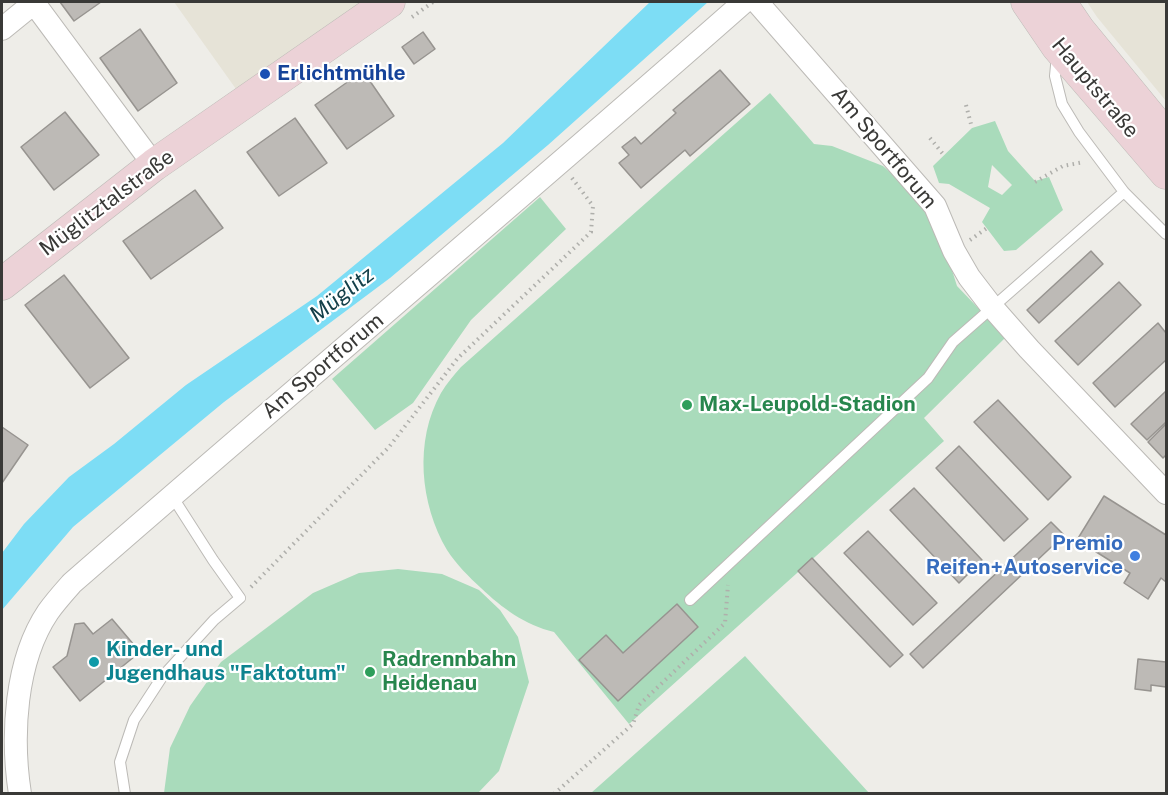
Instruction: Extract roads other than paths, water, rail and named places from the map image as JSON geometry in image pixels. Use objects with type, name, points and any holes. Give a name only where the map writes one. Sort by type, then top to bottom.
[{"type":"main road","name":"Müglitztalstraße","points":[[2,284],[154,165],[389,2]]},
{"type":"main road","name":"Hauptstraße","points":[[1027,2],[1057,46],[1167,173]]},
{"type":"main road","name":"Hauptstraße","points":[[1060,2],[1079,30],[1167,136]]},
{"type":"street","name":"Am Sportforum","points":[[20,794],[17,773],[17,706],[34,638],[48,612],[72,583],[744,2]]},
{"type":"street","name":"Am Sportforum","points":[[757,2],[935,206],[954,251],[969,278],[992,307],[1029,349],[1167,493]]},
{"type":"street","points":[[2,28],[34,3],[154,165]]},
{"type":"lane","points":[[1057,46],[1055,76],[1062,104],[1079,132],[1124,192],[1167,234]]},
{"type":"lane","points":[[690,600],[928,378],[953,342],[1124,192]]},
{"type":"lane","points":[[125,794],[120,762],[134,720],[162,677],[214,620],[240,598],[172,496]]},
{"type":"water","name":"Müglitz","points":[[650,2],[708,2],[548,145],[390,278],[224,402],[73,527],[2,610],[2,553],[24,524],[69,477],[114,444],[186,385],[317,296],[503,143]]},
{"type":"place","name":"Erlichtmühle","points":[[265,74]]},
{"type":"place","name":"Max-Leupold-Stadion","points":[[687,405]]},
{"type":"place","name":"Premio Reifen+Autoservice","points":[[1135,556]]},
{"type":"place","name":"Kinder- und Jugendhaus \"Faktotum\"","points":[[94,662]]},
{"type":"place","name":"Radrennbahn Heidenau","points":[[370,672]]}]
